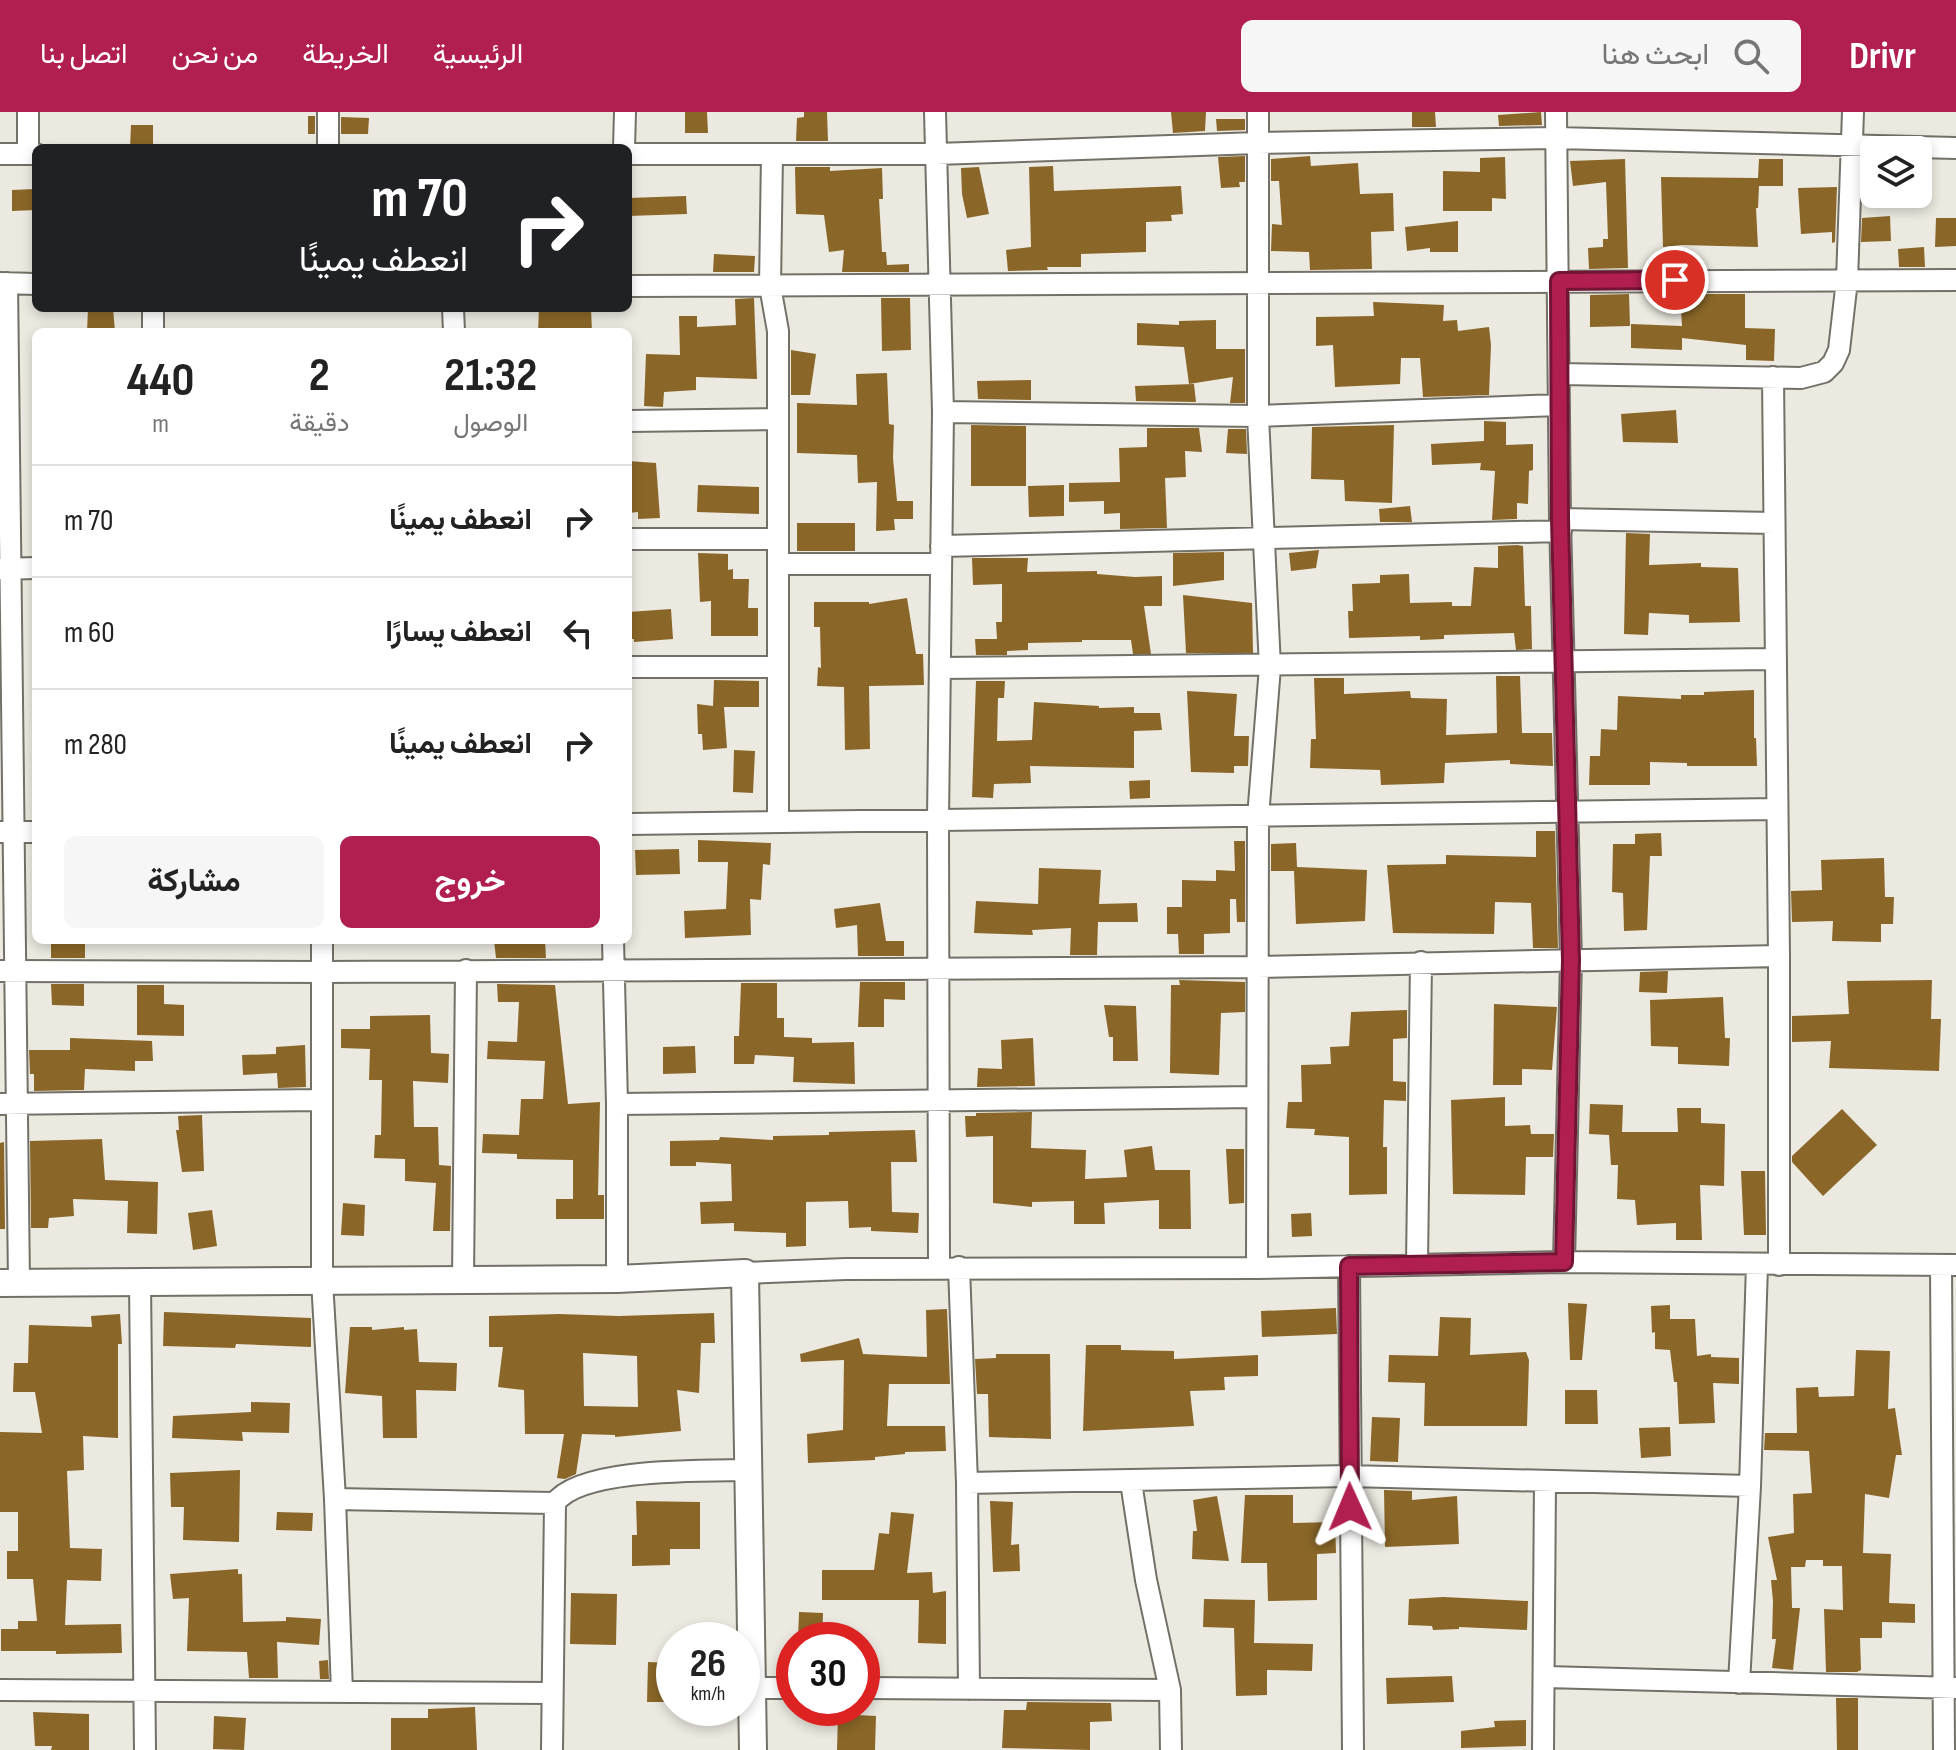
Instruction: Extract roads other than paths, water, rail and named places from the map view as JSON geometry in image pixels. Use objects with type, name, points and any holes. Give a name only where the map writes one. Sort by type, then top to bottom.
[{"type":"street","points":[[0,154],[32,154],[28,112]]},
{"type":"street","points":[[328,112],[328,144]]},
{"type":"street","points":[[624,144],[625,112]]},
{"type":"street","points":[[935,112],[943,412],[938,820],[940,1099],[949,1267],[967,1483],[969,1689]]},
{"type":"street","points":[[1257,1268],[1258,817],[1270,667],[1258,416],[1258,112]]},
{"type":"street","points":[[1556,112],[1560,525],[1571,960],[1564,1262]]},
{"type":"street","points":[[1559,374],[1773,377],[1813,376],[1824,372],[1839,350],[1847,280],[1853,112]]},
{"type":"street","points":[[632,154],[936,154],[1258,143],[1556,138],[1956,148]]},
{"type":"street","points":[[772,154],[770,286],[778,331],[778,822]]},
{"type":"street","points":[[632,286],[1956,280]]},
{"type":"street","points":[[32,284],[4,283],[9,1283],[617,1279],[949,1267],[1257,1268],[1564,1262],[1949,1265],[1950,1688],[1944,1750]]},
{"type":"street","points":[[1773,377],[1779,1265]]},
{"type":"street","points":[[943,412],[1258,416],[1559,405]]},
{"type":"street","points":[[632,421],[778,419]]},
{"type":"street","points":[[779,564],[1266,537],[1560,525],[1774,523]]},
{"type":"street","points":[[632,539],[778,539]]},
{"type":"street","points":[[5,569],[32,568]]},
{"type":"street","points":[[940,668],[1270,667],[1420,662],[1774,659]]},
{"type":"street","points":[[632,667],[778,667]]},
{"type":"street","points":[[632,824],[1777,809]]},
{"type":"street","points":[[7,832],[32,832]]},
{"type":"street","points":[[322,944],[322,1281],[342,1692]]},
{"type":"street","points":[[613,944],[617,1279]]},
{"type":"street","points":[[8,971],[1257,967],[1779,956]]},
{"type":"street","points":[[1417,1264],[1421,962]]},
{"type":"street","points":[[463,1280],[466,970]]},
{"type":"street","points":[[617,1104],[1257,1097]]},
{"type":"street","points":[[8,1104],[321,1100]]},
{"type":"street","points":[[1739,1683],[1750,1486],[1757,1265]]},
{"type":"street","points":[[1349,1266],[1353,1750]]},
{"type":"street","points":[[745,1273],[751,1622]]},
{"type":"street","points":[[140,1282],[145,1750]]},
{"type":"street","points":[[552,1750],[555,1503],[563,1493],[603,1479],[658,1473],[749,1470]]},
{"type":"street","points":[[967,1483],[1349,1476],[1750,1486]]},
{"type":"street","points":[[1543,1750],[1546,1677],[1545,1481]]},
{"type":"street","points":[[1131,1482],[1146,1580],[1170,1690],[1171,1750]]},
{"type":"street","points":[[335,1499],[555,1503]]},
{"type":"street","points":[[1546,1677],[1950,1688]]},
{"type":"street","points":[[880,1688],[1170,1690]]},
{"type":"street","points":[[0,1690],[552,1693]]},
{"type":"street","points":[[753,1726],[753,1750]]}]
